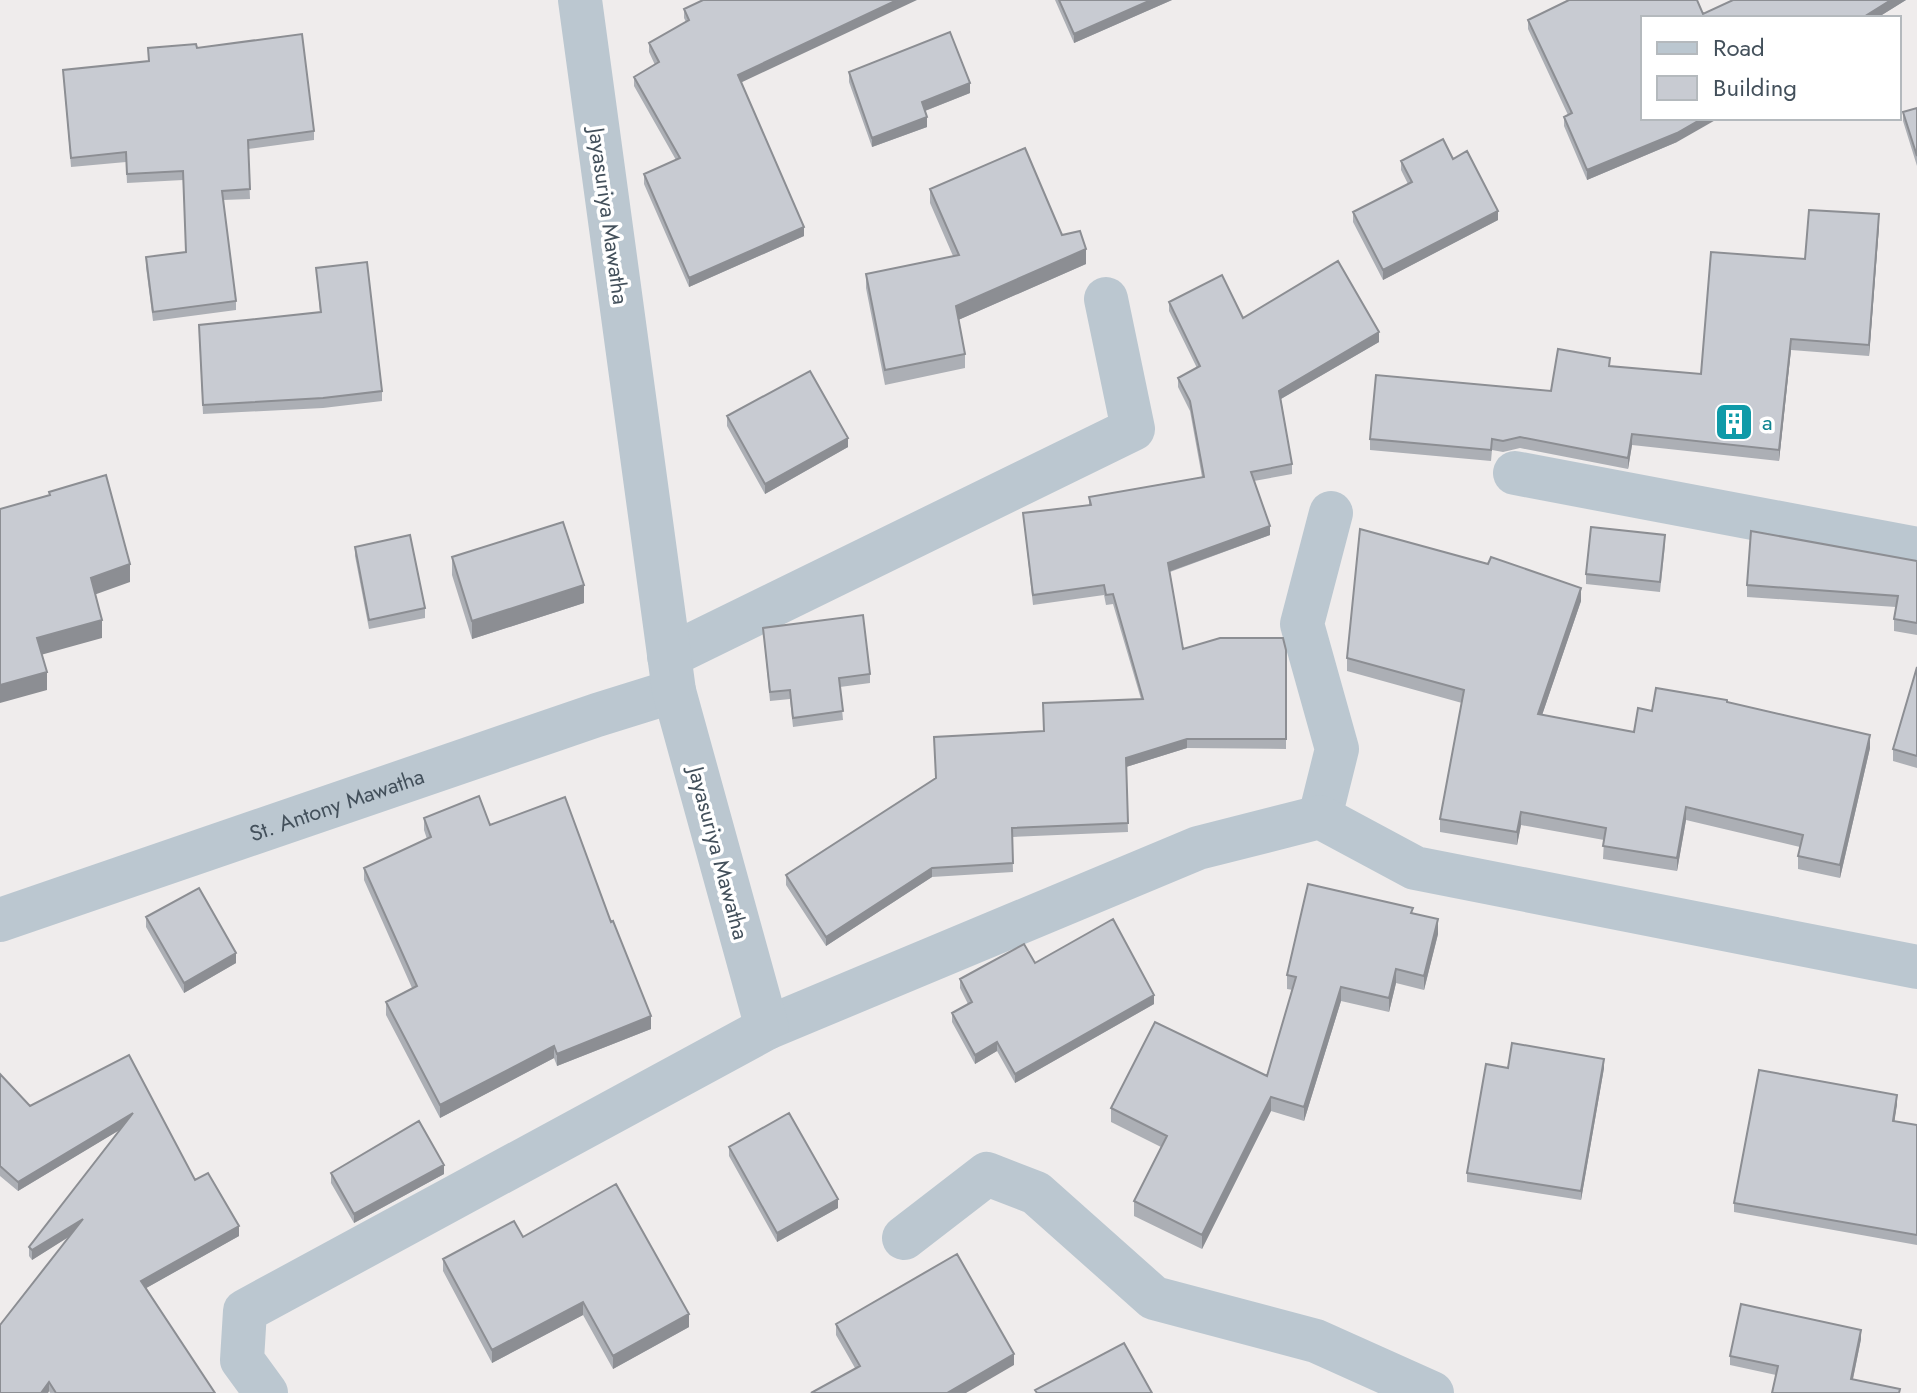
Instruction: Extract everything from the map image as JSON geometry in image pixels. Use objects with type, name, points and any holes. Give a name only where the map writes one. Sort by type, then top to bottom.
[{"type":"street","name":"Jayasuriya Mawatha","points":[[580,0],[672,673],[767,1028]]},
{"type":"street","name":"St. Antony Mawatha","points":[[0,920],[582,720],[1133,429],[1106,299]]},
{"type":"street","points":[[1515,473],[1917,549]]},
{"type":"street","points":[[1320,817],[1337,749],[1302,624],[1331,513]]},
{"type":"street","points":[[266,1393],[242,1360],[245,1311],[767,1028],[1198,848],[1320,817],[1415,868],[1917,967]]},
{"type":"street","points":[[904,1238],[987,1174],[1036,1193],[1154,1298],[1316,1341],[1432,1393]]},
{"type":"building","points":[[703,0],[897,0],[738,75],[804,227],[689,278],[644,174],[680,158],[634,77],[659,62],[649,43],[689,20],[684,9]]},
{"type":"building","points":[[1059,0],[1151,0],[1074,34]]},
{"type":"building","points":[[1569,0],[1697,0],[1703,14],[1733,0],[1891,0],[1865,16],[1641,16],[1641,120],[1700,120],[1677,133],[1587,170],[1564,117],[1572,113],[1528,20]]},
{"type":"building","points":[[950,32],[970,83],[922,102],[927,117],[872,138],[849,72]]},
{"type":"building","points":[[302,34],[314,131],[248,140],[250,189],[222,191],[236,301],[153,312],[146,257],[186,252],[183,171],[127,174],[126,152],[71,158],[63,70],[149,61],[148,48],[196,44],[197,48]]},
{"type":"building","points":[[1917,108],[1917,156],[1903,112]]},
{"type":"building","points":[[1443,139],[1453,159],[1467,151],[1498,211],[1383,270],[1353,212],[1412,182],[1401,161]]},
{"type":"building","points":[[1025,148],[1062,235],[1080,231],[1086,249],[956,306],[965,354],[885,370],[866,274],[959,255],[930,189]]},
{"type":"building","points":[[1809,210],[1879,214],[1869,345],[1791,339],[1779,450],[1632,434],[1628,458],[1520,437],[1503,441],[1492,439],[1491,450],[1370,439],[1376,375],[1551,391],[1558,349],[1610,358],[1609,366],[1701,374],[1711,252],[1805,259]]},
{"type":"building","points":[[1338,261],[1379,332],[1279,391],[1292,464],[1251,472],[1270,526],[1168,563],[1183,649],[1220,638],[1283,638],[1286,650],[1286,739],[1187,739],[1126,758],[1128,823],[1012,828],[1013,863],[932,868],[826,937],[786,875],[936,778],[934,737],[1044,731],[1043,703],[1143,699],[1113,594],[1106,595],[1104,585],[1033,595],[1023,513],[1091,505],[1089,497],[1204,477],[1190,401],[1178,378],[1200,366],[1169,302],[1222,275],[1243,318]]},
{"type":"building","points":[[367,262],[382,391],[203,405],[199,325],[321,312],[316,268]]},
{"type":"building","points":[[810,371],[848,438],[765,484],[727,416]]},
{"type":"building","points":[[106,475],[130,564],[91,578],[102,620],[37,638],[47,672],[0,685],[0,509]]},
{"type":"building","points":[[563,522],[584,585],[472,621],[452,557]]},
{"type":"building","points":[[1591,527],[1665,535],[1660,582],[1586,574]]},
{"type":"building","points":[[1360,529],[1488,564],[1491,557],[1581,588],[1538,714],[1634,732],[1638,708],[1652,711],[1656,688],[1727,700],[1870,735],[1840,865],[1798,856],[1803,835],[1686,807],[1677,858],[1603,846],[1606,828],[1521,812],[1517,832],[1440,819],[1464,690],[1347,658]]},
{"type":"building","points":[[1751,531],[1917,561],[1917,623],[1894,619],[1898,596],[1747,585]]},
{"type":"building","points":[[410,535],[425,608],[369,620],[355,547]]},
{"type":"building","points":[[863,615],[870,674],[839,678],[843,711],[793,718],[790,690],[770,692],[763,628]]},
{"type":"building","points":[[1917,667],[1917,756],[1893,749]]},
{"type":"building","points":[[479,796],[490,825],[565,797],[611,922],[651,1016],[557,1054],[554,1046],[440,1105],[386,1002],[417,986],[364,868],[431,837],[424,818]]},
{"type":"building","points":[[1308,884],[1413,908],[1411,913],[1438,919],[1424,976],[1396,969],[1389,998],[1341,987],[1304,1107],[1271,1097],[1202,1235],[1134,1201],[1167,1136],[1111,1108],[1155,1022],[1267,1076],[1296,977],[1287,975]]},
{"type":"building","points":[[199,888],[236,953],[184,983],[146,917]]},
{"type":"building","points":[[1113,919],[1154,995],[1015,1074],[997,1042],[975,1055],[952,1013],[972,1002],[960,979],[1024,944],[1035,963]]},
{"type":"building","points":[[1512,1043],[1604,1059],[1581,1191],[1467,1173],[1486,1064],[1508,1068]]},
{"type":"building","points":[[129,1055],[195,1180],[208,1173],[239,1226],[141,1281],[215,1393],[56,1393],[49,1382],[41,1393],[0,1393],[0,1325],[83,1219],[32,1250],[29,1247],[133,1113],[18,1182],[0,1166],[0,1074],[30,1106]]},
{"type":"building","points":[[1759,1070],[1897,1095],[1893,1121],[1917,1125],[1917,1235],[1734,1203]]},
{"type":"building","points":[[789,1113],[838,1199],[777,1233],[729,1147]]},
{"type":"building","points":[[419,1121],[444,1165],[354,1214],[331,1173]]},
{"type":"building","points":[[616,1184],[689,1314],[613,1356],[583,1302],[492,1350],[443,1259],[514,1221],[523,1237]]},
{"type":"building","points":[[957,1254],[1014,1354],[947,1393],[811,1393],[860,1366],[836,1324]]},
{"type":"building","points":[[1741,1304],[1861,1330],[1851,1379],[1900,1389],[1899,1393],[1772,1393],[1778,1366],[1730,1356]]},
{"type":"building","points":[[1124,1343],[1152,1393],[1037,1393],[1035,1390]]},
{"type":"place","name":"a","points":[[1734,422]]}]
